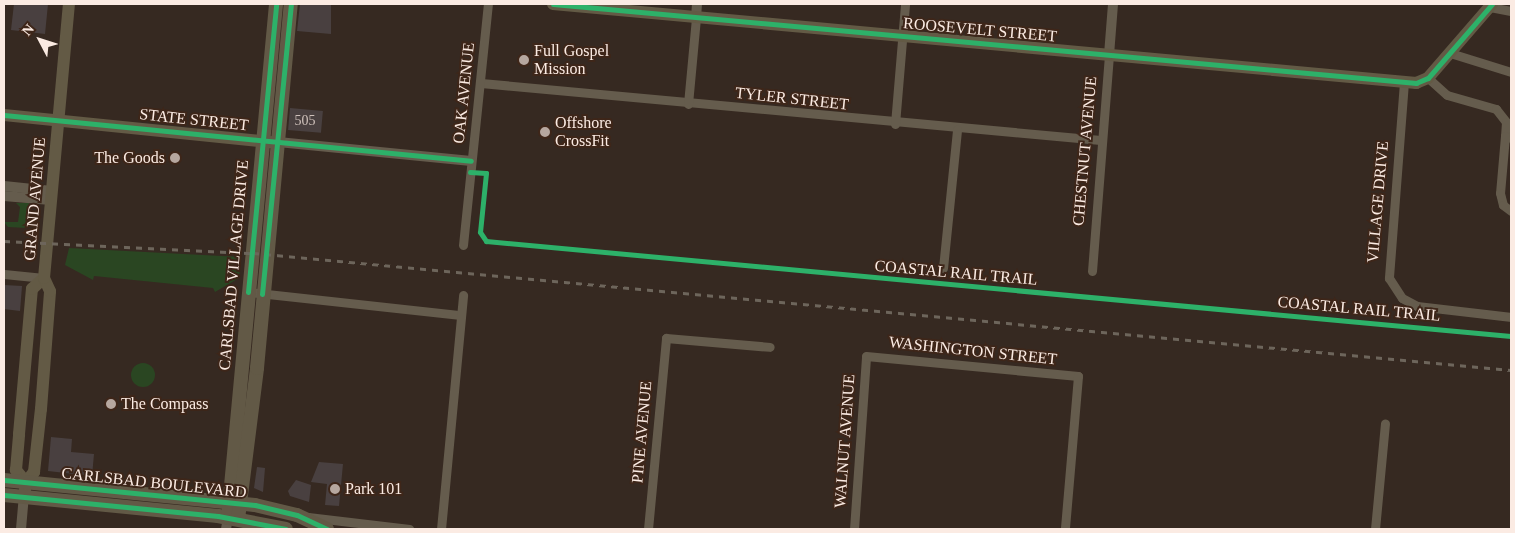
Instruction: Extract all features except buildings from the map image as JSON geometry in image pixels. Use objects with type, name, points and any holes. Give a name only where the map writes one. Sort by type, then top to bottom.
[{"type":"main road","name":"GRAND AVENUE","points":[[24,497],[26,482],[34,472],[44,379],[50,291],[44,278],[69,4]]},
{"type":"main road","name":"CARLSBAD VILLAGE DRIVE","points":[[232,524],[255,293],[263,141],[276,4]]},
{"type":"main road","name":"CARLSBAD VILLAGE DRIVE","points":[[255,293],[278,142],[290,4]]},
{"type":"main road","name":"ROOSEVELT STREET","points":[[553,4],[1404,82],[1428,78]]},
{"type":"main road","points":[[1428,78],[1491,5]]},
{"type":"main road","name":"STATE STREET","points":[[4,115],[278,142]]},
{"type":"main road","name":"GRAND AVENUE","points":[[26,482],[16,470],[19,434],[32,289],[44,278]]},
{"type":"main road","name":"CARLSBAD BOULEVARD","points":[[4,480],[234,504],[298,515],[327,529]]},
{"type":"main road","name":"CARLSBAD BOULEVARD","points":[[4,495],[286,529]]},
{"type":"street","name":"OAK AVENUE","points":[[463,244],[488,4]]},
{"type":"street","points":[[688,104],[697,4]]},
{"type":"street","points":[[895,124],[905,4]]},
{"type":"street","name":"CHESTNUT AVENUE","points":[[1092,271],[1100,140],[1113,4]]},
{"type":"street","points":[[1491,5],[1511,11]]},
{"type":"street","points":[[1450,53],[1511,72]]},
{"type":"street","points":[[1428,78],[1447,95],[1496,109],[1506,122],[1508,137],[1500,192],[1503,205],[1511,211]]},
{"type":"street","name":"VILLAGE DRIVE","points":[[1404,82],[1389,278],[1402,298],[1417,306],[1511,317]]},
{"type":"street","name":"TYLER STREET","points":[[481,83],[957,130],[1100,140]]},
{"type":"street","points":[[943,268],[957,130]]},
{"type":"street","name":"STATE STREET","points":[[278,142],[471,161]]},
{"type":"street","points":[[4,186],[52,195]]},
{"type":"street","points":[[4,196],[52,195]]},
{"type":"street","points":[[4,274],[44,278]]},
{"type":"street","points":[[255,293],[461,315]]},
{"type":"street","points":[[441,529],[463,295]]},
{"type":"street","name":"PINE AVENUE","points":[[648,529],[666,338],[770,347]]},
{"type":"street","name":"WASHINGTON STREET","points":[[866,356],[1078,376],[1065,529]]},
{"type":"street","name":"WALNUT AVENUE","points":[[854,529],[866,356]]},
{"type":"street","points":[[1375,529],[1385,423]]},
{"type":"street","name":"GRAND AVENUE","points":[[21,529],[24,497]]},
{"type":"street","points":[[298,515],[409,529]]},
{"type":"green space","points":[[16,203],[29,203],[27,228],[8,227],[4,222],[18,222],[20,207]]},
{"type":"green space","points":[[69,248],[241,257],[239,278],[215,292],[213,288],[94,276],[93,280],[65,265]]},
{"type":"green space","points":[[143,363],[151,367],[155,375],[151,383],[143,387],[135,383],[131,375],[135,367]]},
{"type":"railway","points":[[4,241],[253,253],[1511,370]]},
{"type":"cycle path","points":[[248,292],[276,4]]},
{"type":"cycle path","points":[[262,294],[291,4]]},
{"type":"cycle path","points":[[553,4],[1416,83],[1428,78],[1492,4]]},
{"type":"cycle path","points":[[4,115],[471,161]]},
{"type":"cycle path","name":"COASTAL RAIL TRAIL","points":[[470,172],[486,173],[480,232],[486,241],[1511,336]]},
{"type":"cycle path","points":[[4,480],[255,505],[297,515],[327,529]]},
{"type":"cycle path","points":[[4,495],[218,516],[286,529]]},
{"type":"place","name":"Full Gospel Mission","points":[[524,60]]},
{"type":"place","name":"Offshore CrossFit","points":[[545,132]]},
{"type":"place","name":"The Goods","points":[[175,158]]},
{"type":"place","name":"The Compass","points":[[111,404]]},
{"type":"place","name":"Park 101","points":[[335,489]]}]
